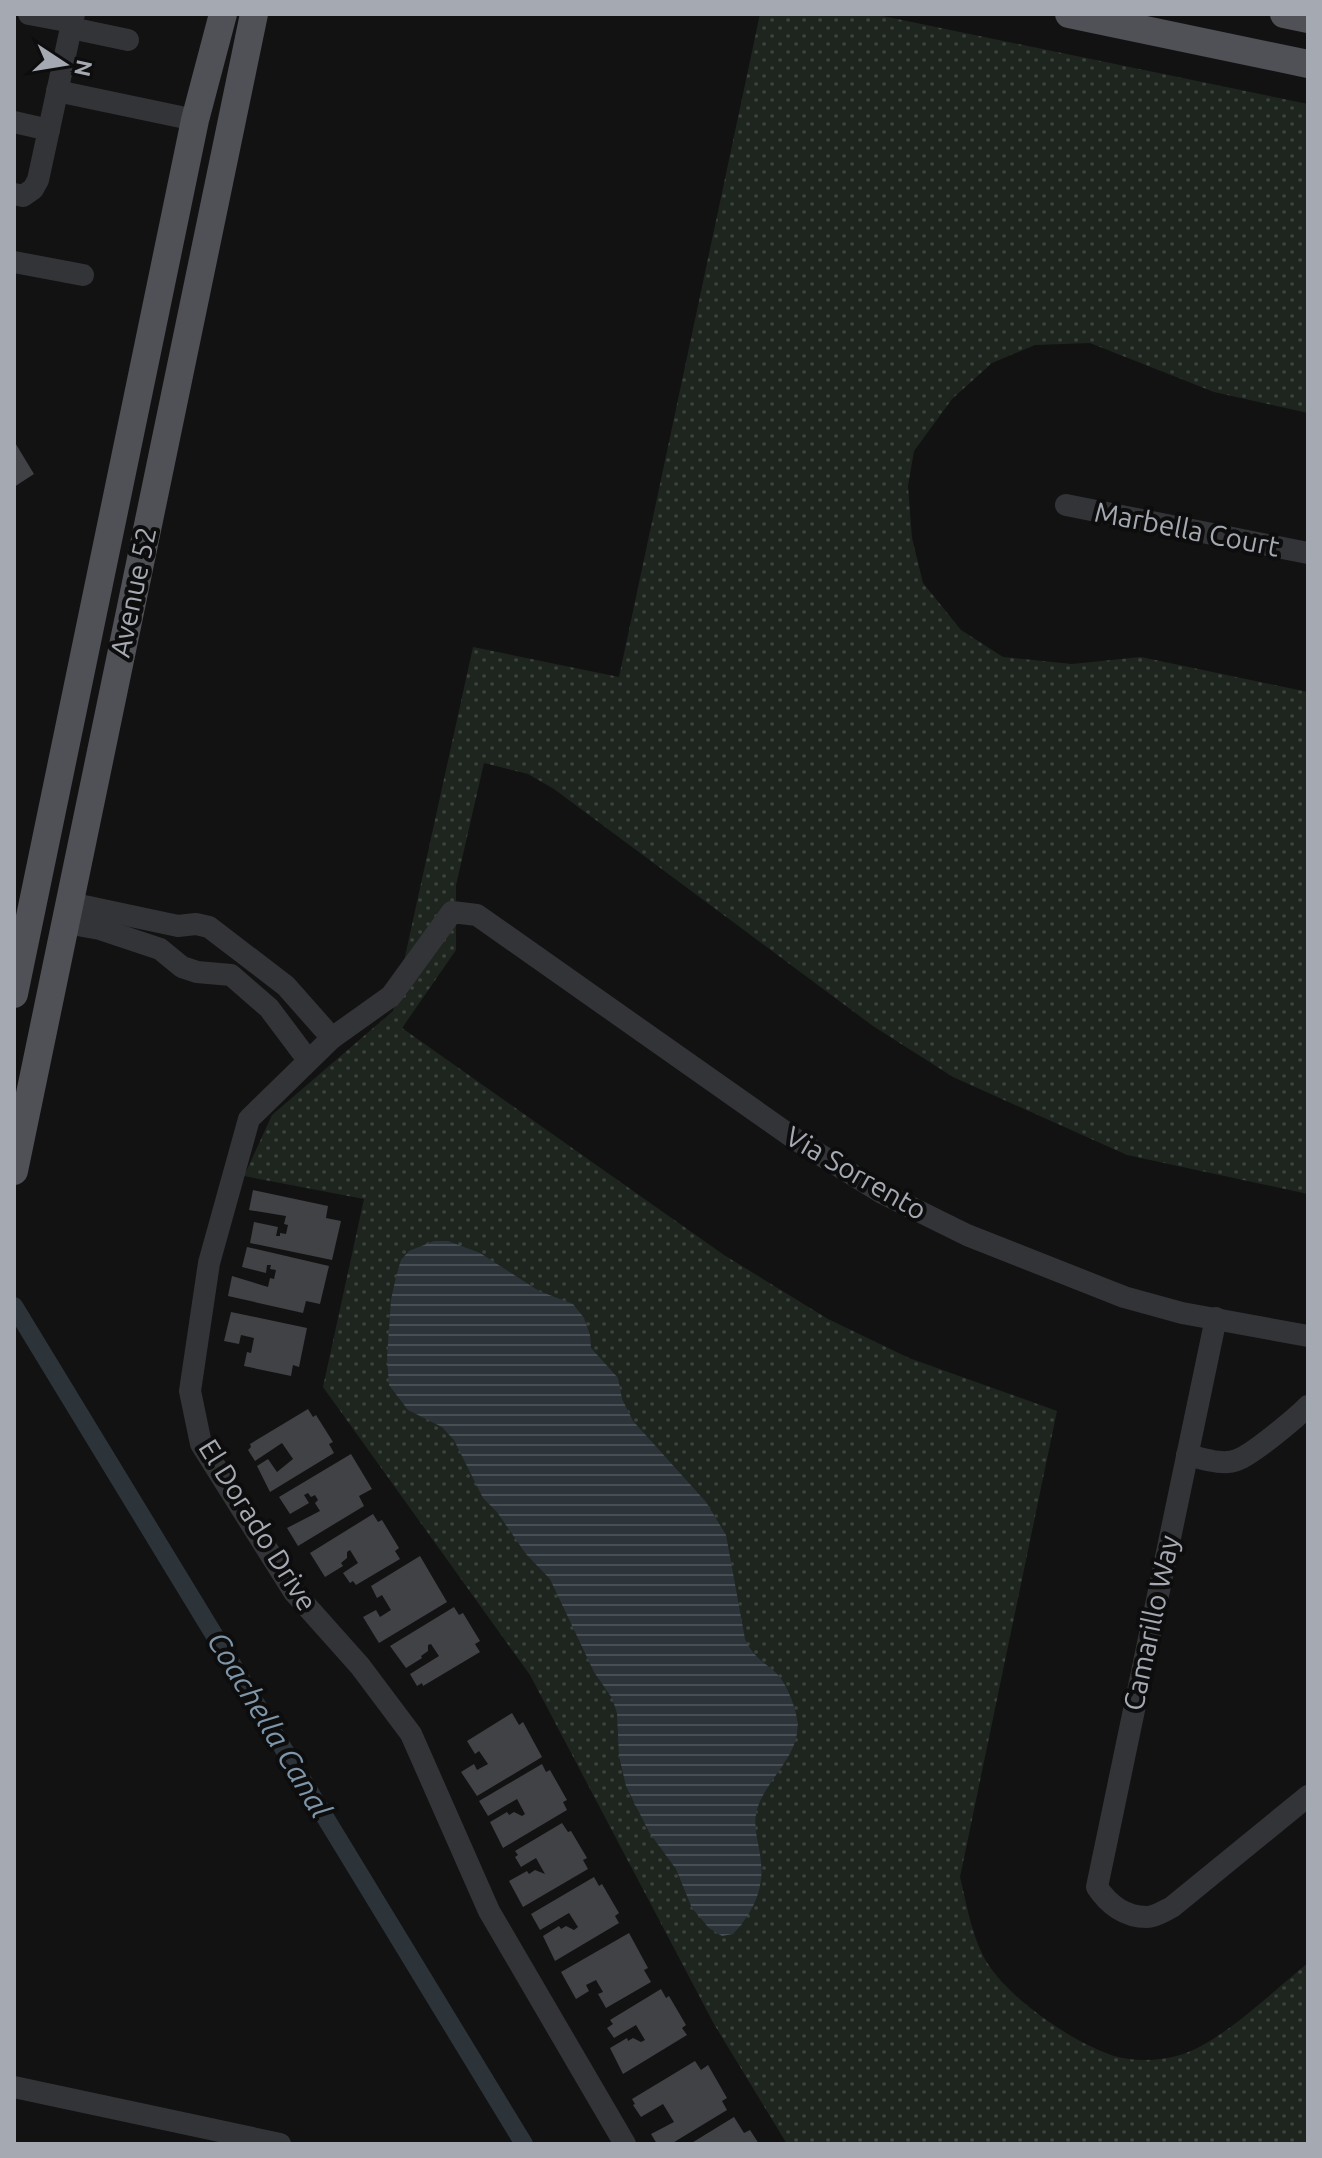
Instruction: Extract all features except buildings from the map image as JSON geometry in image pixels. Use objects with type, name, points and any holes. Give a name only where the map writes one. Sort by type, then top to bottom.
[{"type":"main road","points":[[195,120],[210,14]]},
{"type":"main road","name":"Avenue 52","points":[[14,994],[195,120],[223,14]]},
{"type":"main road","name":"Avenue 52","points":[[14,1171],[254,14]]},
{"type":"main road","points":[[230,126],[268,14]]},
{"type":"main road","points":[[1069,14],[1308,64]]},
{"type":"main road","points":[[1284,14],[1308,19]]},
{"type":"main road","points":[[139,394],[155,405],[155,419],[137,503],[142,551]]},
{"type":"main road","points":[[62,763],[66,827],[50,913],[68,913]]},
{"type":"main road","points":[[24,943],[41,953],[42,962],[26,1036],[26,1112]]},
{"type":"street","points":[[29,14],[72,22],[128,40]]},
{"type":"street","points":[[24,191],[38,180],[72,22]]},
{"type":"street","points":[[57,91],[195,120]]},
{"type":"street","points":[[14,122],[49,130]]},
{"type":"street","points":[[14,262],[83,275]]},
{"type":"street","name":"Marbella Court","points":[[1066,505],[1308,553]]},
{"type":"street","name":"El Dorado Drive","points":[[452,912],[391,996],[332,1038],[249,1119],[209,1263],[190,1391],[201,1444],[294,1592],[360,1666],[411,1734],[489,1911],[625,2144]]},
{"type":"street","name":"Via Sorrento","points":[[452,912],[477,915],[798,1141],[882,1193],[967,1235],[1124,1297],[1182,1313],[1308,1336]]},
{"type":"street","points":[[68,913],[209,927],[286,986],[332,1038]]},
{"type":"street","points":[[68,913],[100,929],[160,949],[182,967],[197,972],[231,975],[269,1008],[308,1060]]},
{"type":"street","points":[[209,972],[223,940]]},
{"type":"street","name":"Camarillo Way","points":[[1216,1318],[1097,1887],[1107,1903],[1149,1918],[1172,1907],[1308,1796]]},
{"type":"street","points":[[1187,1455],[1217,1461],[1237,1460],[1295,1420],[1308,1406]]},
{"type":"street","points":[[14,2087],[280,2144]]},
{"type":"shaded area","points":[[760,14],[873,14],[1308,104],[1308,413],[1214,392],[1090,343],[1035,345],[992,363],[952,399],[914,451],[908,486],[912,538],[923,583],[961,630],[1003,657],[1072,664],[1141,657],[1308,692],[1308,1194],[1127,1155],[953,1077],[873,1026],[554,789],[528,774],[484,763],[456,885],[456,950],[402,1028],[724,1255],[828,1319],[909,1358],[1057,1411],[960,1877],[974,1933],[988,1964],[1027,2006],[1080,2041],[1114,2056],[1130,2059],[1164,2059],[1196,2049],[1230,2028],[1308,1963],[1308,2144],[787,2144],[714,2024],[530,1675],[323,1387],[364,1199],[244,1176],[272,1115],[393,1011],[473,647],[619,677]]},
{"type":"shaded area","points":[[434,1241],[448,1241],[480,1253],[539,1291],[573,1304],[584,1318],[591,1348],[618,1378],[622,1399],[633,1421],[706,1502],[726,1535],[745,1639],[784,1683],[795,1709],[797,1729],[790,1754],[760,1801],[755,1826],[761,1883],[751,1910],[733,1934],[722,1936],[709,1928],[692,1908],[676,1869],[649,1832],[626,1786],[619,1756],[617,1713],[612,1698],[594,1672],[550,1579],[526,1554],[497,1512],[483,1498],[454,1440],[442,1427],[408,1410],[389,1385],[387,1358],[391,1300],[401,1260],[409,1251]]},
{"type":"waterway","name":"Coachella Canal","points":[[14,1306],[524,2144]]}]
